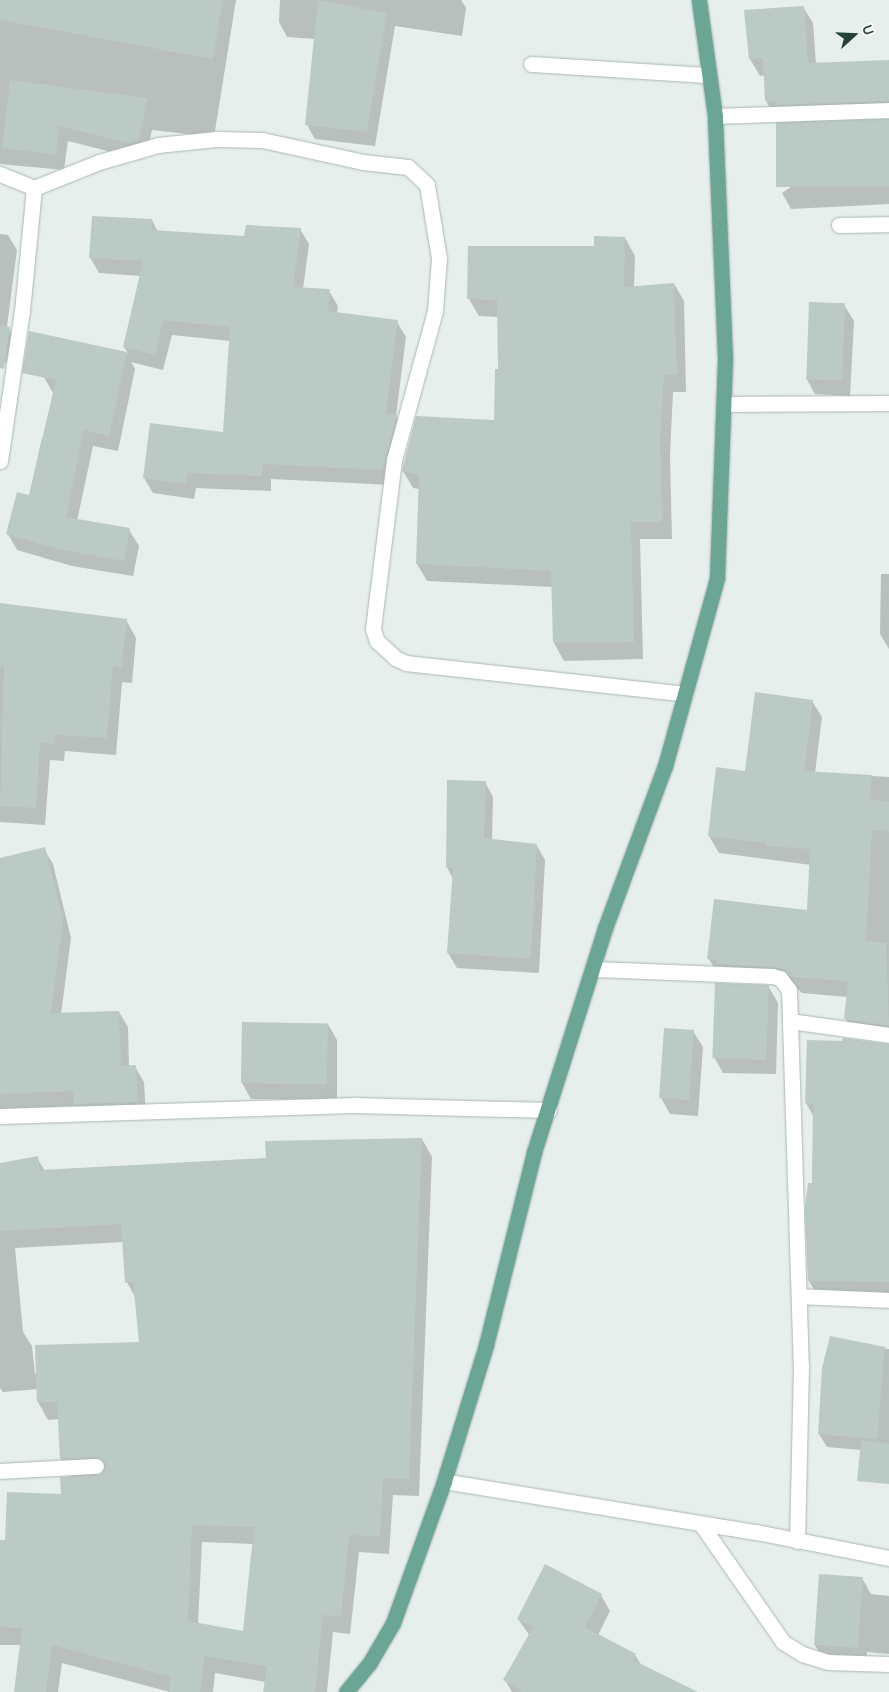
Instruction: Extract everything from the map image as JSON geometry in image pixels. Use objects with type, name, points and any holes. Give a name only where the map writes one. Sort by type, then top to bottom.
[{"type":"main road","points":[[346,1692],[369,1664],[393,1623],[444,1481],[486,1345],[534,1152],[594,969],[605,928],[665,766],[717,578],[725,404],[715,116],[707,75],[699,0]]},
{"type":"street","points":[[531,64],[707,75]]},
{"type":"street","points":[[715,116],[889,110]]},
{"type":"street","points":[[0,174],[34,188],[99,162],[158,146],[216,139],[262,140],[363,162],[408,167],[427,185],[439,258],[435,311],[394,460],[373,629],[377,642],[395,658],[406,662],[685,694]]},
{"type":"street","points":[[0,461],[22,311],[34,188]]},
{"type":"street","points":[[839,224],[889,224]]},
{"type":"street","points":[[725,404],[889,403]]},
{"type":"street","points":[[594,969],[772,976],[780,978],[789,990],[799,1296],[797,1541]]},
{"type":"street","points":[[790,1020],[889,1035]]},
{"type":"street","points":[[0,1116],[354,1105],[549,1110]]},
{"type":"street","points":[[799,1296],[889,1300]]},
{"type":"street","points":[[0,1471],[96,1466]]},
{"type":"street","points":[[444,1481],[889,1558]]},
{"type":"street","points":[[701,1524],[783,1642],[802,1654],[828,1662],[889,1664]]},
{"type":"building","points":[[0,0],[223,0],[213,59],[0,20]]},
{"type":"building","points":[[318,0],[387,13],[367,132],[305,125]]},
{"type":"building","points":[[804,6],[808,63],[889,60],[889,101],[775,105],[775,101],[765,101],[763,58],[749,59],[744,10]]},
{"type":"building","points":[[10,80],[148,98],[138,141],[129,143],[59,126],[56,155],[2,148]]},
{"type":"building","points":[[776,119],[889,119],[889,187],[776,187]]},
{"type":"building","points":[[92,216],[152,219],[152,230],[244,236],[246,225],[301,228],[293,287],[330,289],[328,311],[398,320],[386,414],[397,415],[383,470],[263,464],[262,476],[188,473],[186,484],[143,478],[150,423],[223,432],[230,327],[163,320],[155,355],[123,347],[143,261],[89,258]]},
{"type":"building","points":[[594,236],[625,237],[624,287],[674,283],[677,375],[664,375],[660,437],[662,522],[631,522],[634,642],[553,643],[551,571],[416,564],[419,475],[402,471],[416,416],[494,420],[495,369],[498,369],[497,300],[467,299],[468,246],[594,246]]},
{"type":"building","points":[[809,302],[845,303],[842,380],[806,379]]},
{"type":"building","points":[[0,325],[10,327],[4,369],[0,368]]},
{"type":"building","points":[[29,331],[127,352],[109,436],[84,430],[66,517],[130,528],[124,561],[62,550],[6,534],[17,492],[29,495],[56,380],[22,373]]},
{"type":"building","points":[[0,603],[127,619],[122,667],[113,666],[107,738],[56,735],[55,744],[40,743],[36,808],[0,806],[4,666],[0,665]]},
{"type":"building","points":[[755,692],[813,700],[804,771],[872,775],[870,799],[889,802],[889,832],[872,830],[866,941],[886,943],[889,1026],[844,1019],[848,981],[791,977],[783,969],[774,967],[716,964],[716,960],[707,959],[714,899],[807,910],[810,849],[766,846],[766,843],[708,836],[716,767],[745,771]]},
{"type":"building","points":[[447,780],[486,781],[484,838],[537,844],[531,959],[447,953],[453,868],[446,868]]},
{"type":"building","points":[[45,847],[63,921],[51,1013],[119,1011],[121,1066],[136,1065],[138,1102],[74,1104],[73,1091],[0,1094],[0,858]]},
{"type":"building","points":[[715,983],[769,985],[766,1060],[712,1058]]},
{"type":"building","points":[[242,1022],[328,1024],[327,1084],[241,1083]]},
{"type":"building","points":[[664,1028],[694,1030],[689,1100],[659,1098]]},
{"type":"building","points":[[843,1038],[889,1044],[889,1282],[808,1281],[805,1207],[808,1183],[812,1183],[813,1104],[805,1103],[807,1040],[842,1041]]},
{"type":"building","points":[[422,1138],[409,1479],[383,1478],[380,1537],[349,1535],[341,1617],[323,1615],[315,1692],[263,1692],[267,1666],[205,1656],[200,1692],[169,1692],[171,1677],[52,1645],[46,1692],[14,1692],[22,1628],[0,1627],[0,1540],[5,1540],[7,1492],[61,1494],[60,1477],[97,1475],[105,1466],[104,1461],[96,1457],[60,1459],[57,1402],[37,1402],[35,1345],[139,1342],[133,1282],[125,1283],[121,1224],[0,1231],[0,1163],[38,1156],[40,1170],[266,1158],[265,1141]],"holes":[[[192,1525],[254,1527],[243,1631],[188,1621]]]},
{"type":"building","points":[[830,1336],[885,1347],[877,1439],[818,1434],[822,1368]]},
{"type":"building","points":[[861,1440],[889,1444],[889,1484],[857,1481]]},
{"type":"building","points":[[545,1564],[602,1594],[585,1627],[636,1654],[633,1660],[698,1692],[523,1692],[503,1680],[533,1627],[517,1619]]},
{"type":"building","points":[[819,1574],[863,1577],[858,1648],[814,1645]]}]
